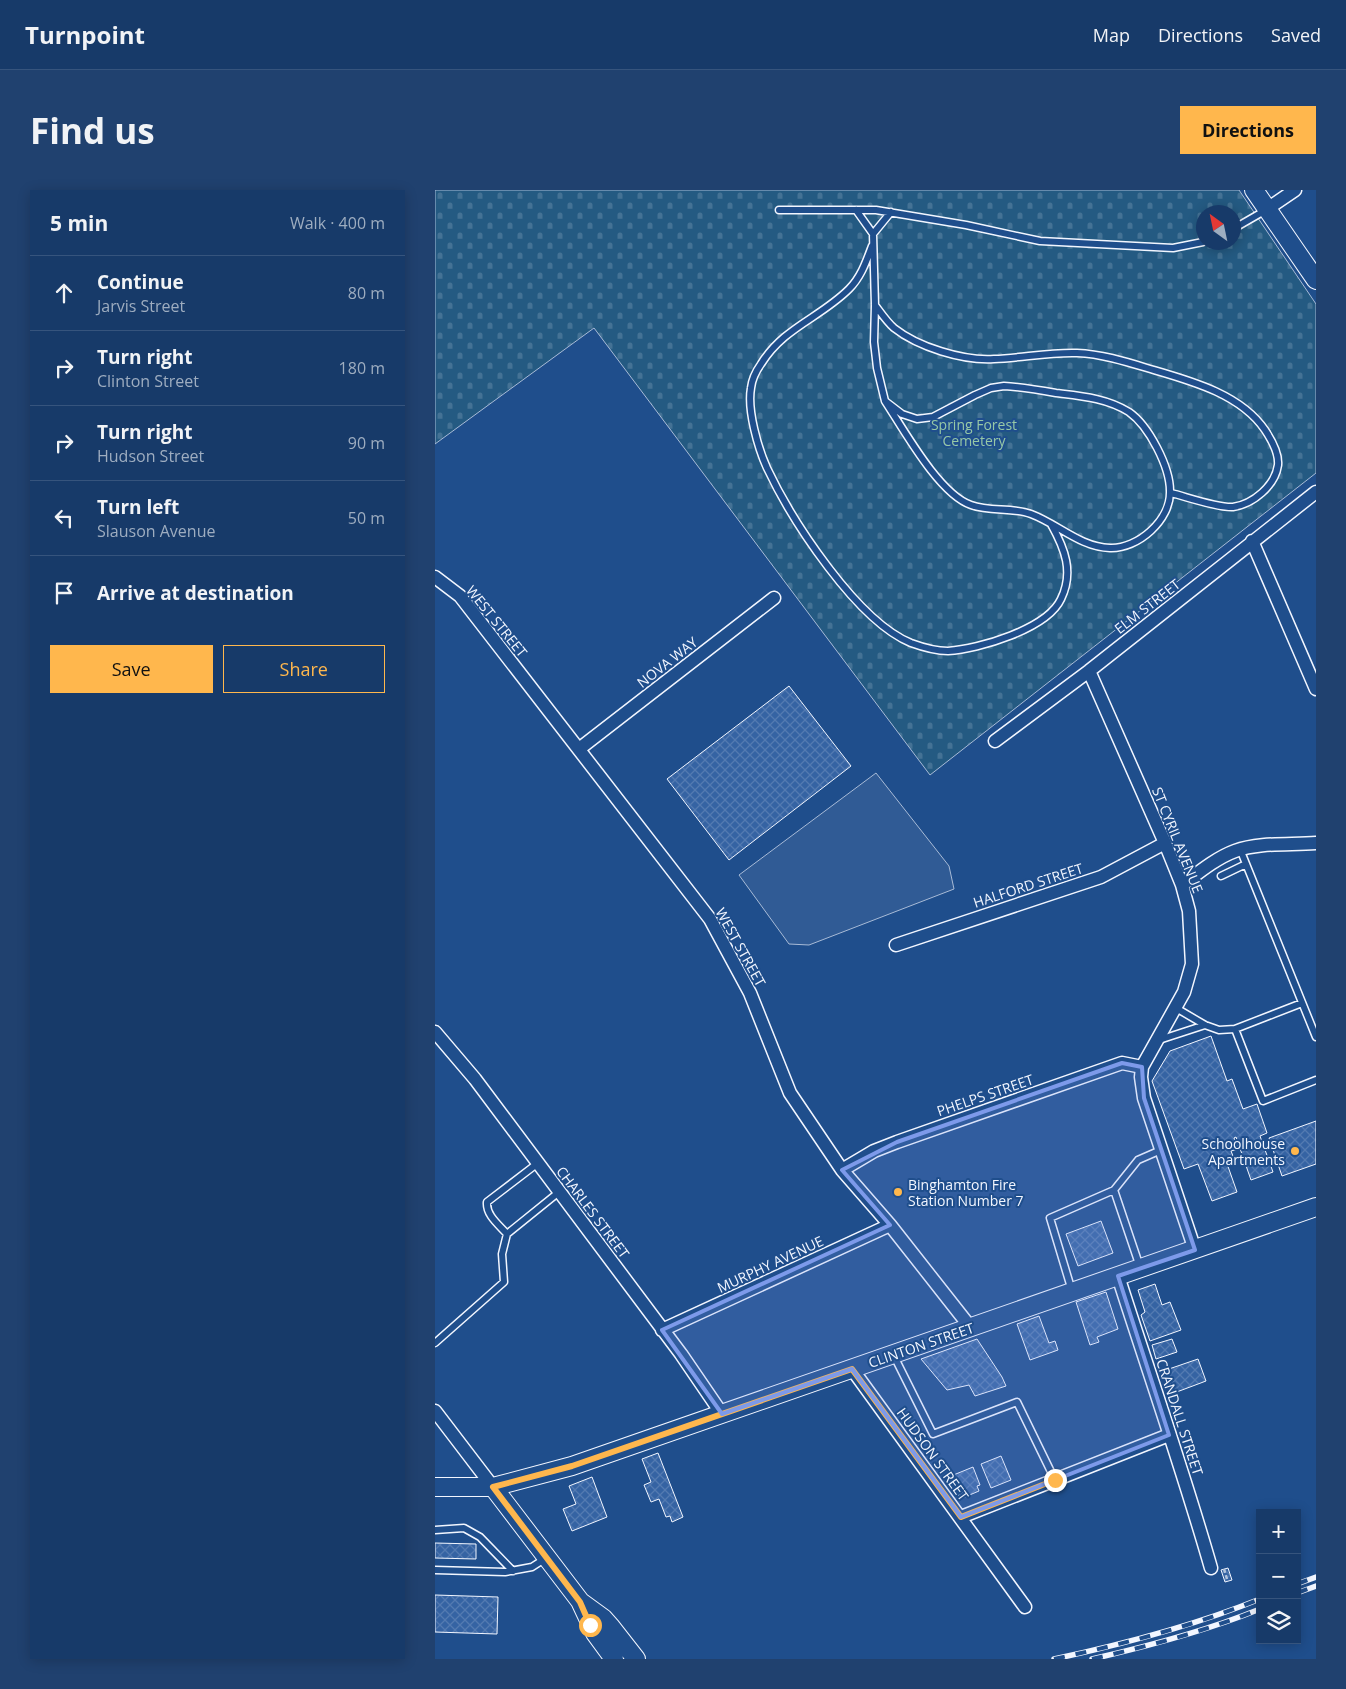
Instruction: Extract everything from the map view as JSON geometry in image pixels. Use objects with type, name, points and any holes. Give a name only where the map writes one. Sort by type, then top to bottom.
[{"type":"street","points":[[1255,190],[1316,280]]},
{"type":"street","points":[[1267,209],[1295,190]]},
{"type":"street","name":"ELM STREET","points":[[995,741],[1089,671],[1316,492]]},
{"type":"street","points":[[1252,541],[1316,689]]},
{"type":"street","name":"WEST STREET","points":[[435,577],[460,596],[710,919],[750,993],[790,1093],[842,1170],[890,1225],[971,1328]]},
{"type":"street","name":"NOVA WAY","points":[[579,750],[774,598]]},
{"type":"street","name":"ST CYRIL AVENUE","points":[[1089,671],[1165,843],[1182,884],[1189,911],[1192,964],[1185,992],[1142,1067]]},
{"type":"street","name":"HALFORD STREET","points":[[896,945],[1101,877],[1165,843]]},
{"type":"street","points":[[1182,884],[1216,861],[1240,849],[1316,843]]},
{"type":"street","name":"CHARLES STREET","points":[[435,1033],[475,1080],[538,1163],[722,1414]]},
{"type":"street","name":"PHELPS STREET","points":[[842,1170],[874,1151],[897,1142],[1122,1063],[1142,1067]]},
{"type":"street","points":[[1142,1067],[1141,1077],[1144,1098],[1195,1250]]},
{"type":"street","name":"CLINTON STREET","points":[[435,1487],[493,1487],[572,1466],[1316,1207]]},
{"type":"street","name":"MURPHY AVENUE","points":[[662,1330],[890,1225]]},
{"type":"street","name":"CRANDALL STREET","points":[[1118,1276],[1188,1488],[1211,1568]]},
{"type":"street","name":"HUDSON STREET","points":[[852,1369],[1025,1607]]},
{"type":"street","points":[[435,1411],[580,1602],[595,1634],[615,1659]]},
{"type":"street","points":[[961,1517],[1169,1435]]},
{"type":"street","points":[[580,1602],[607,1623],[636,1659]]},
{"type":"lane","points":[[1241,224],[1267,209]]},
{"type":"lane","points":[[779,210],[891,212],[966,225],[1040,241],[1173,248],[1196,243]]},
{"type":"lane","points":[[856,210],[873,234],[874,342],[877,368],[885,401],[926,463],[957,498],[968,505],[977,507],[1030,513],[1081,541],[1096,546],[1112,548],[1128,545],[1146,536],[1157,525],[1165,510],[1171,493],[1169,480],[1160,456],[1147,432],[1129,413],[1111,403],[1095,398],[1003,386],[991,388],[975,395],[933,417],[917,419],[902,414],[885,401]]},
{"type":"lane","points":[[873,234],[891,212]]},
{"type":"lane","points":[[873,243],[863,272],[851,288],[780,340],[768,352],[755,372],[751,388],[751,407],[755,431],[767,467],[789,509],[845,589],[878,622],[911,643],[947,651],[970,648],[1003,639],[1027,629],[1055,608],[1061,600],[1067,572],[1062,543],[1051,523]]},
{"type":"lane","points":[[875,305],[892,327],[909,338],[930,347],[972,358],[993,359],[1075,352],[1105,356],[1200,385],[1222,395],[1258,420],[1275,450],[1278,464],[1274,478],[1257,497],[1233,507],[1220,506],[1171,493]]},
{"type":"lane","points":[[1240,849],[1316,1035]]},
{"type":"lane","points":[[1221,876],[1246,864]]},
{"type":"lane","points":[[1176,1008],[1205,1025],[1219,1030],[1235,1030],[1302,1003]]},
{"type":"lane","points":[[1157,1040],[1205,1025]]},
{"type":"lane","points":[[1235,1030],[1263,1101],[1316,1080]]},
{"type":"lane","points":[[1072,1292],[1050,1218],[1114,1190],[1138,1160],[1161,1150]]},
{"type":"lane","points":[[507,1234],[491,1217],[487,1208],[487,1202],[538,1163]]},
{"type":"lane","points":[[1114,1190],[1141,1268]]},
{"type":"lane","points":[[435,1343],[504,1282],[502,1254],[507,1234],[559,1192]]},
{"type":"lane","points":[[893,1355],[933,1434],[1017,1402],[1055,1480]]},
{"type":"lane","points":[[435,1530],[464,1528],[480,1537],[513,1571]]},
{"type":"lane","points":[[435,1570],[505,1572],[532,1567],[547,1558]]},
{"type":"path","points":[[1224,1569],[1227,1579]]},
{"type":"highlighted area","points":[[1122,1063],[1142,1067],[1144,1098],[1195,1250],[1118,1276],[1169,1435],[961,1517],[852,1369],[722,1414],[662,1330],[890,1225],[842,1170],[854,1163],[897,1142]]},
{"type":"green space","name":"Spring Forest Cemetery","points":[[435,190],[1239,190],[1316,304],[1316,473],[930,775],[594,328],[435,444]]},
{"type":"shaded area","points":[[876,773],[949,866],[954,889],[809,945],[789,944],[739,875]]},
{"type":"building","points":[[789,686],[851,766],[729,860],[667,779]]},
{"type":"building","points":[[1211,1036],[1227,1081],[1232,1079],[1243,1109],[1257,1104],[1267,1133],[1260,1136],[1273,1172],[1251,1180],[1236,1137],[1234,1138],[1238,1149],[1231,1151],[1233,1156],[1225,1158],[1237,1192],[1212,1201],[1198,1164],[1184,1169],[1152,1081],[1170,1051]]},
{"type":"building","name":"Schoolhouse Apartments","points":[[1316,1121],[1316,1164],[1282,1176],[1269,1138]]},
{"type":"building","points":[[1101,1221],[1113,1253],[1078,1266],[1066,1234]]},
{"type":"building","points":[[1155,1284],[1162,1305],[1170,1302],[1181,1330],[1150,1341],[1141,1315],[1145,1312],[1138,1290]]},
{"type":"building","points":[[1106,1292],[1118,1329],[1097,1337],[1099,1342],[1090,1345],[1076,1302]]},
{"type":"building","points":[[1039,1316],[1049,1343],[1055,1341],[1058,1350],[1030,1360],[1017,1324]]},
{"type":"building","points":[[977,1339],[1006,1386],[975,1396],[969,1385],[947,1390],[921,1359]]},
{"type":"building","points":[[1172,1339],[1177,1352],[1156,1359],[1152,1345]]},
{"type":"building","points":[[1198,1359],[1206,1381],[1174,1393],[1166,1370]]},
{"type":"building","points":[[658,1453],[683,1517],[672,1522],[670,1516],[666,1517],[659,1499],[651,1502],[644,1485],[651,1482],[642,1459]]},
{"type":"building","points":[[1001,1456],[1011,1480],[991,1488],[981,1464]]},
{"type":"building","points":[[973,1467],[980,1485],[977,1486],[979,1491],[960,1499],[951,1476]]},
{"type":"building","points":[[592,1477],[607,1517],[572,1531],[563,1509],[576,1504],[569,1486]]},
{"type":"building","points":[[435,1543],[476,1544],[476,1559],[435,1558]]},
{"type":"building","points":[[1228,1568],[1232,1580],[1225,1582],[1221,1570]]},
{"type":"building","points":[[435,1595],[498,1597],[497,1634],[435,1632]]},
{"type":"railway","points":[[1301,1583],[1316,1577]]},
{"type":"railway","points":[[1301,1592],[1316,1586]]},
{"type":"railway","points":[[1054,1659],[1158,1634],[1256,1601]]},
{"type":"railway","points":[[1092,1659],[1177,1637],[1256,1610]]},
{"type":"place","name":"Schoolhouse Apartments","points":[[1295,1151]]},
{"type":"place","name":"Binghamton Fire Station Number 7","points":[[898,1192]]},
{"type":"route","points":[[590,1625],[580,1602],[493,1487],[572,1466],[852,1369],[961,1517],[1055,1480]]}]
